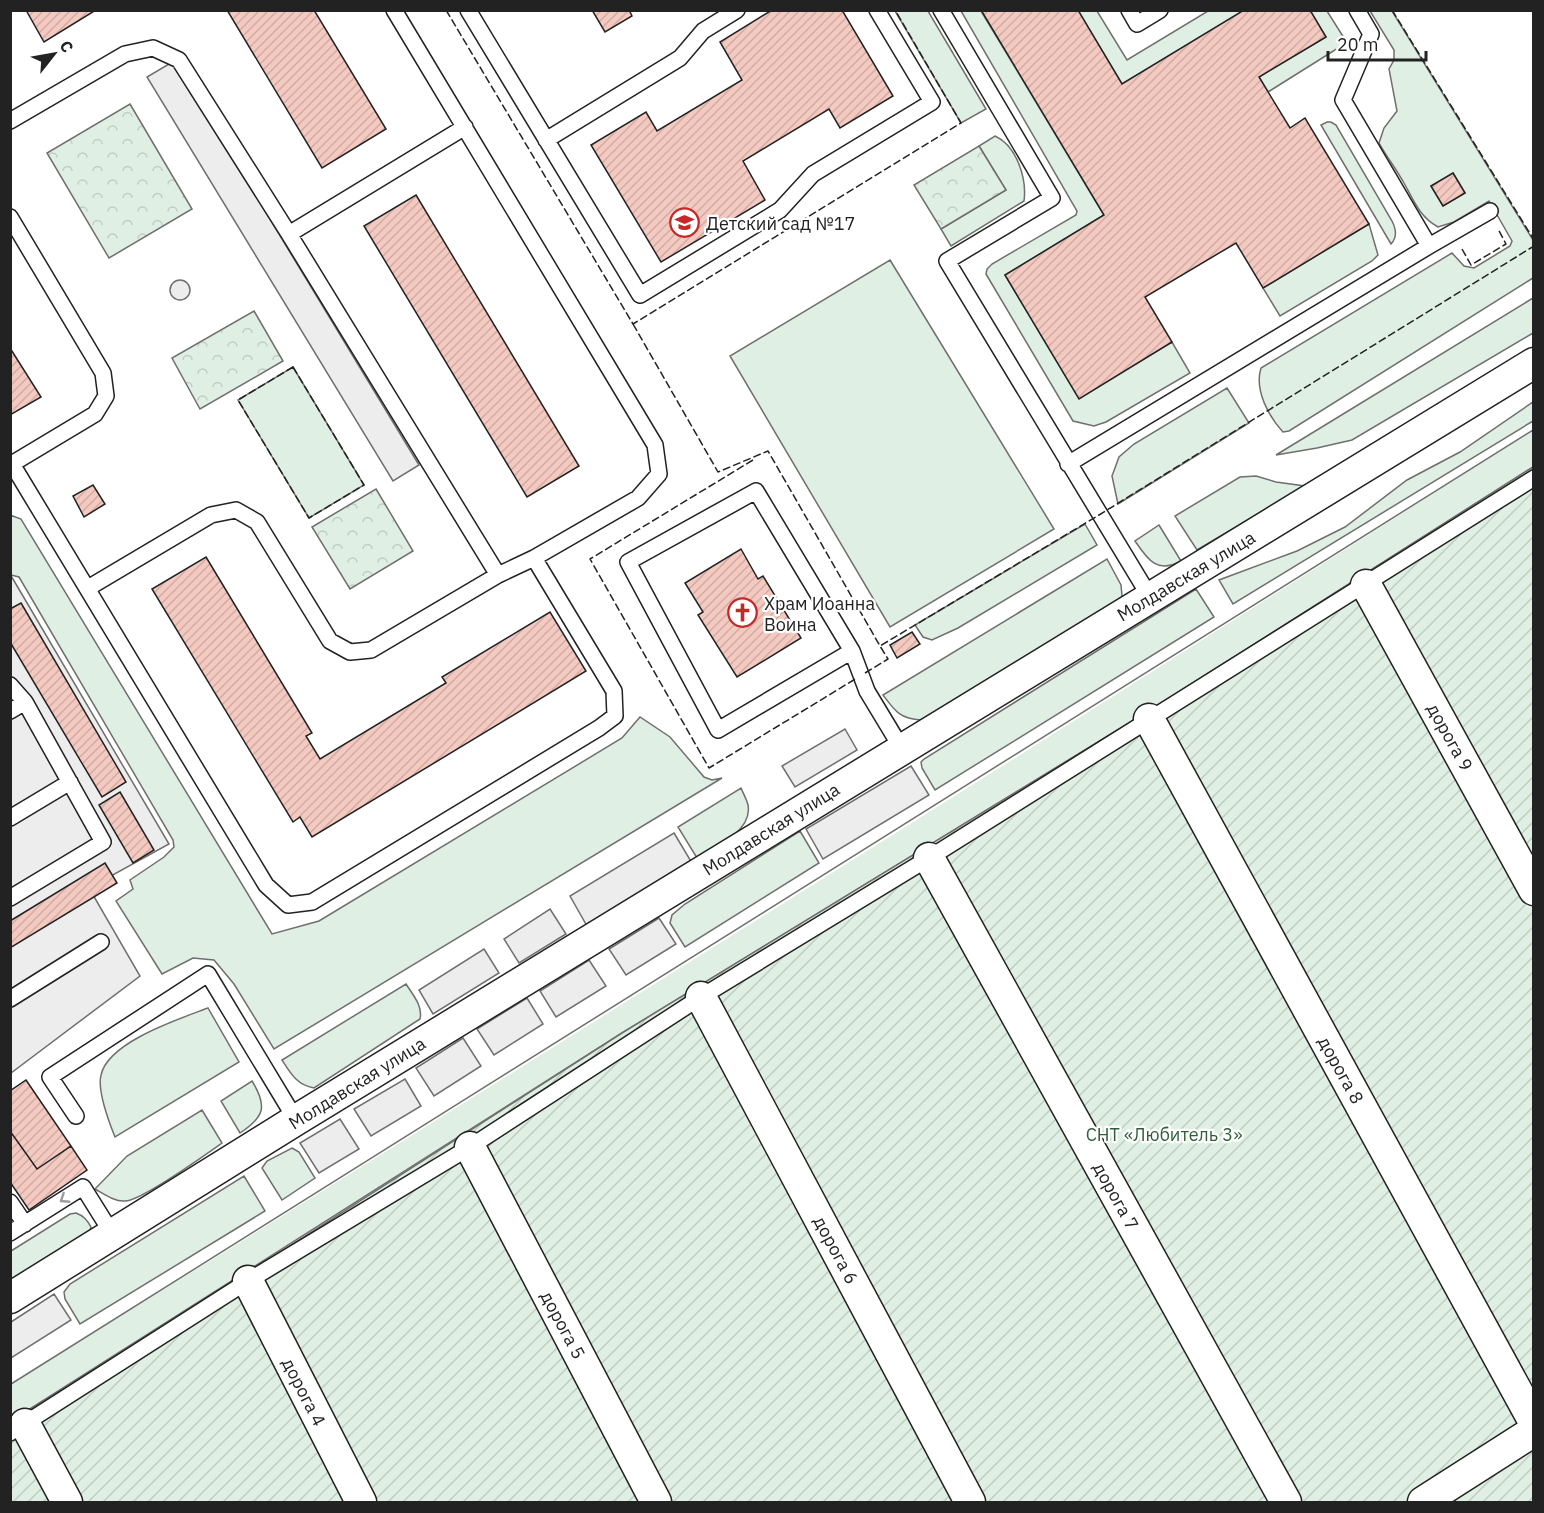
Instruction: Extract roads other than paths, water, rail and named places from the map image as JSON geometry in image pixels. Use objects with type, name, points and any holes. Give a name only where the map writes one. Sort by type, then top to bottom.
[{"type":"street","name":"Молдавская улица","points":[[10,1298],[296,1120],[1533,363]]},
{"type":"street","name":"дорога 9","points":[[1366,585],[1533,890]]},
{"type":"street","name":"дорога 8","points":[[1149,719],[1533,1422]]},
{"type":"street","name":"дорога 7","points":[[929,858],[1286,1503]]},
{"type":"street","name":"дорога 6","points":[[701,997],[970,1503]]},
{"type":"street","name":"дорога 5","points":[[470,1147],[656,1503]]},
{"type":"street","name":"дорога 4","points":[[248,1281],[361,1503]]},
{"type":"street","points":[[18,1429],[67,1503]]},
{"type":"street","points":[[1423,1503],[1533,1431]]},
{"type":"lane","points":[[88,588],[211,515],[236,510],[257,522],[330,640],[351,652],[371,650],[498,575],[534,558],[638,498],[659,474],[656,445],[394,10]]},
{"type":"lane","points":[[468,10],[640,295],[780,210],[813,174],[932,102],[877,10]]},
{"type":"lane","points":[[546,140],[680,58],[703,31],[737,10]]},
{"type":"lane","points":[[941,10],[1052,198],[947,261],[1150,597]]},
{"type":"lane","points":[[1129,10],[1137,24],[1160,10]]},
{"type":"lane","points":[[1357,10],[1371,34],[1343,100],[1429,246]]},
{"type":"lane","points":[[10,122],[125,54],[153,48],[179,60],[289,234],[498,575]]},
{"type":"lane","points":[[289,234],[465,128]]},
{"type":"lane","points":[[1068,464],[1490,211]]},
{"type":"lane","points":[[10,217],[103,373],[106,396],[95,414],[11,464],[266,885],[288,905],[312,902],[599,729],[615,716],[615,691],[534,558]]},
{"type":"lane","points":[[18,1429],[248,1281],[470,1147],[701,997],[929,858],[1533,478]]},
{"type":"lane","points":[[852,651],[718,730],[628,562],[756,490],[852,651],[867,691],[902,749]]},
{"type":"lane","points":[[10,685],[25,702],[104,842],[10,898]]},
{"type":"lane","points":[[10,711],[25,702]]},
{"type":"lane","points":[[10,818],[70,782]]},
{"type":"lane","points":[[10,999],[101,942]]},
{"type":"lane","points":[[76,1116],[50,1077],[208,974],[296,1120]]},
{"type":"lane","points":[[10,1233],[83,1187],[113,1235]]},
{"type":"lane","points":[[10,1202],[25,1224]]},
{"type":"place","name":"Детский сад №17","points":[[685,223]]},
{"type":"place","name":"Храм Иоанна Воина","points":[[743,613]]},
{"type":"park label","name":"СНТ «Любитель 3»","points":[[1164,1134]]}]
